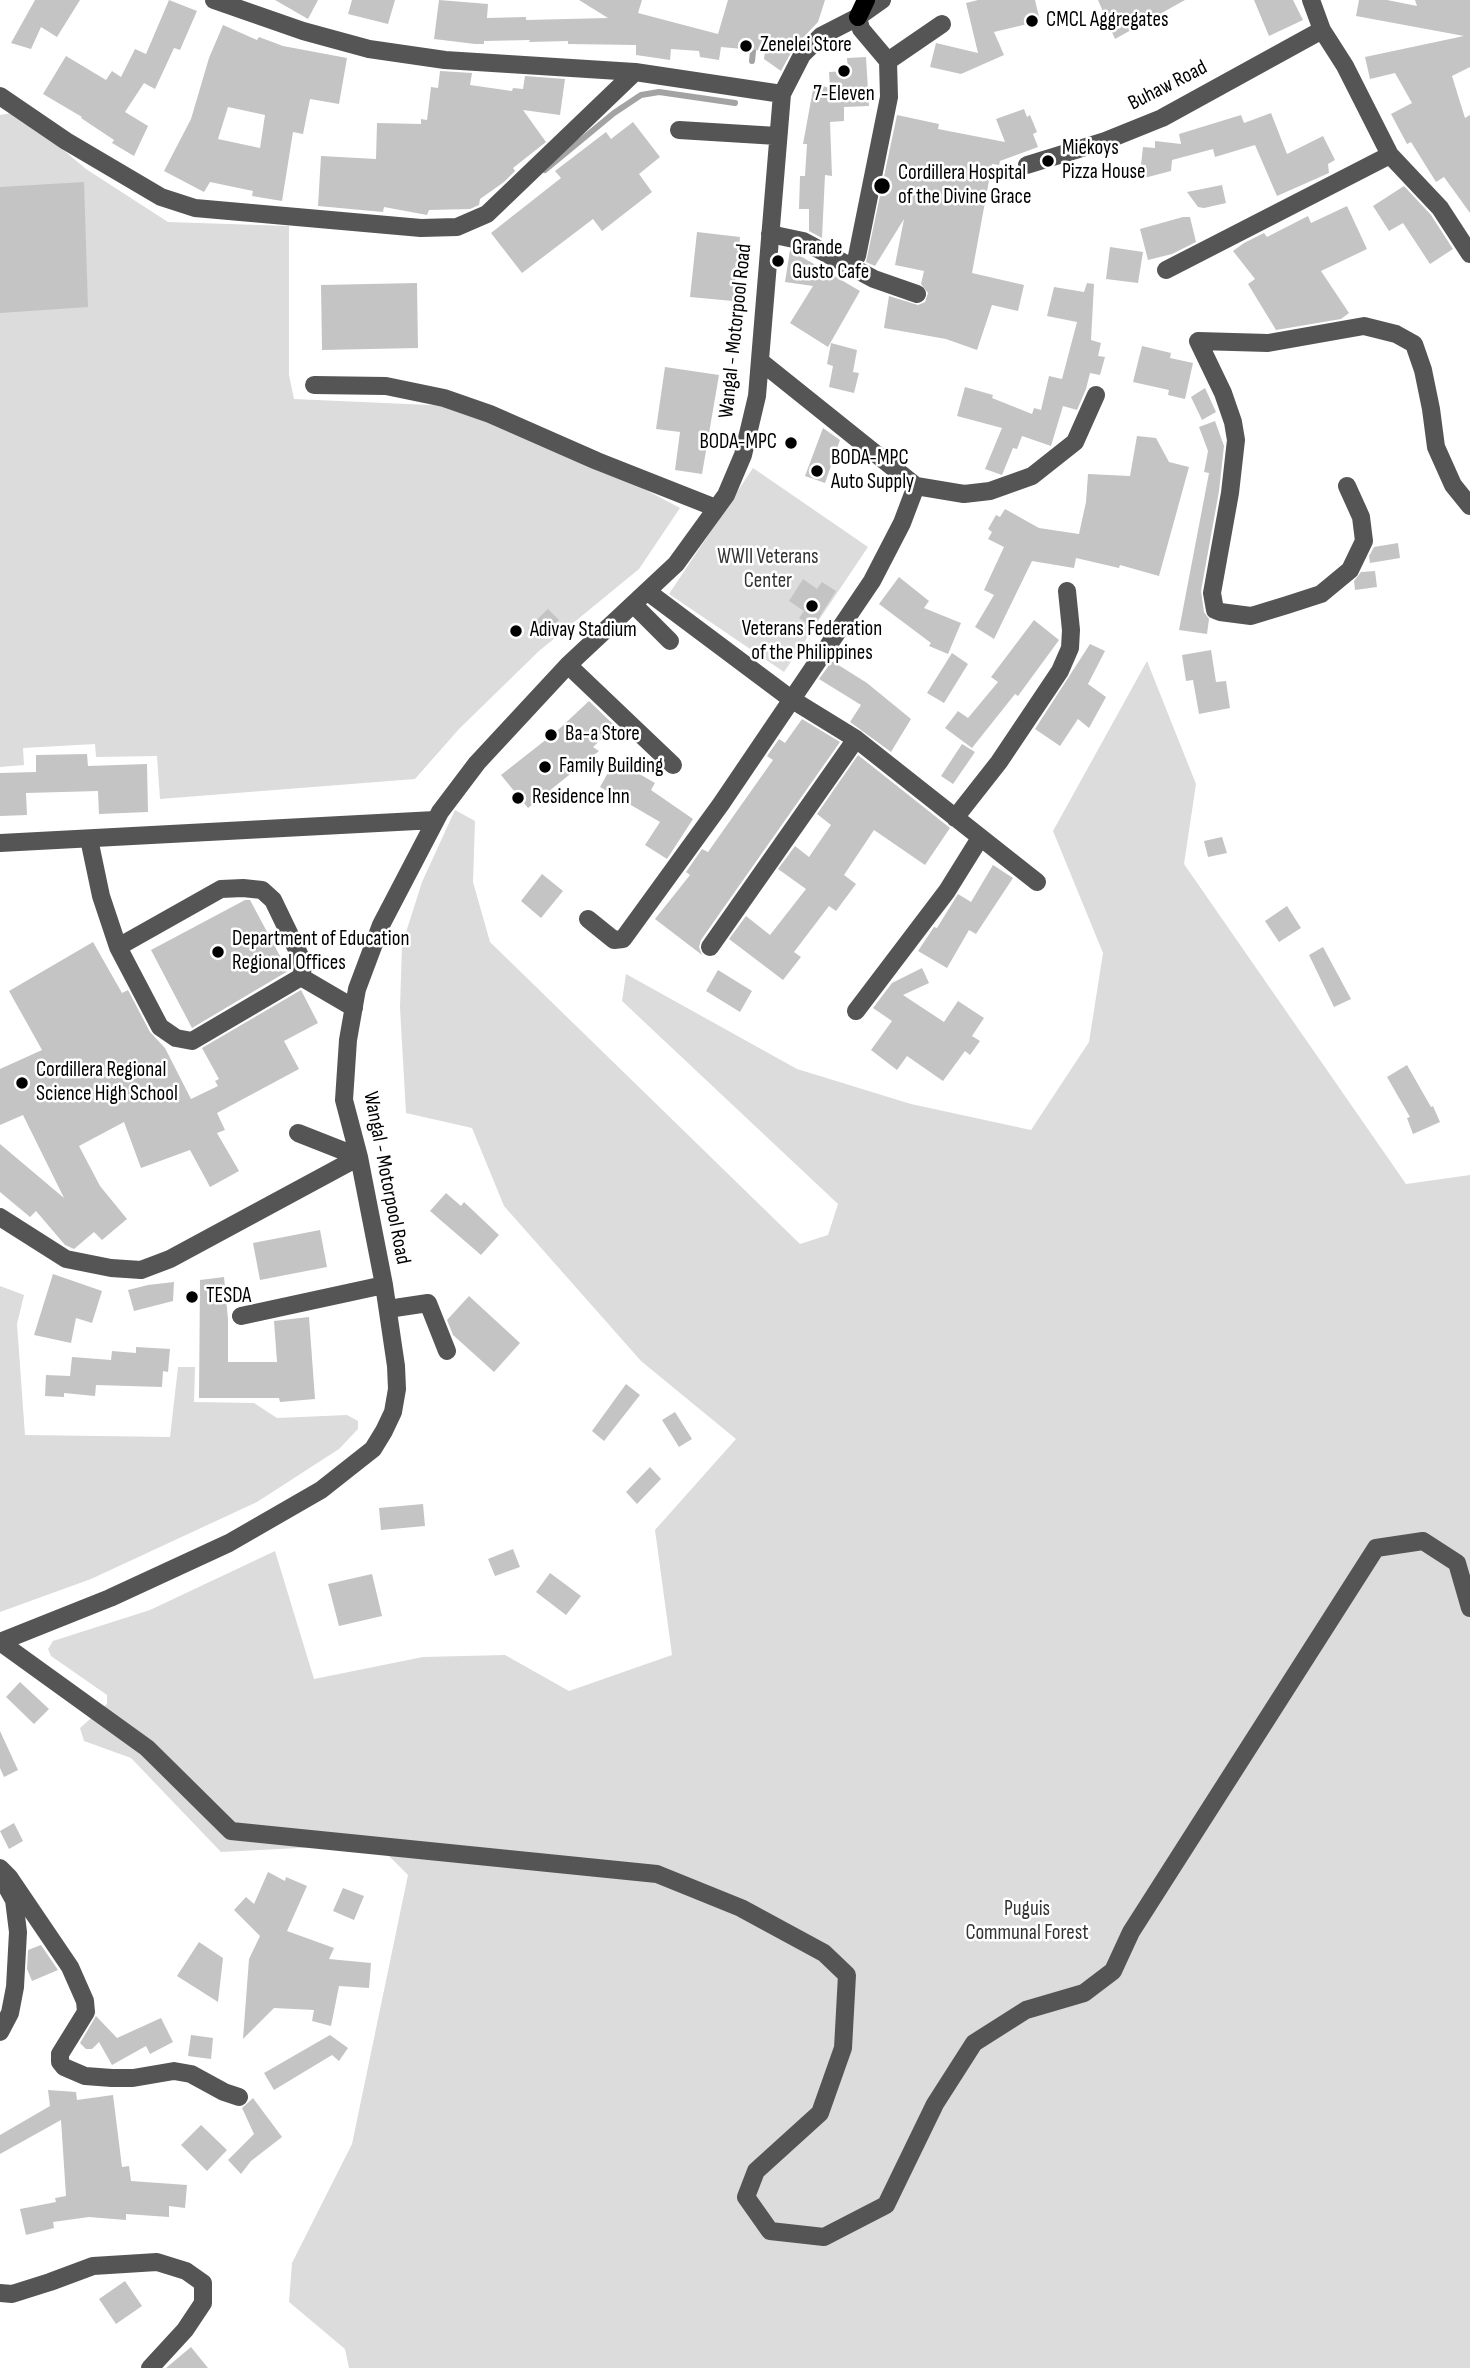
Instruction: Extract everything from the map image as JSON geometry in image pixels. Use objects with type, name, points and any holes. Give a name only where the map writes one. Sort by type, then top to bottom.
[{"type":"main road","points":[[858,18],[866,0]]},
{"type":"street","points":[[214,0],[303,31],[369,49],[445,60],[635,72],[782,94]]},
{"type":"street","name":"Wangal - Motorpool Road","points":[[0,1642],[110,1598],[229,1543],[321,1490],[373,1448],[393,1412],[397,1389],[388,1308],[359,1157],[344,1100],[348,1040],[357,989],[381,925],[435,820],[477,763],[568,665],[676,564],[726,495],[743,455],[757,396],[782,94],[802,55],[821,36],[858,18],[882,0]]},
{"type":"street","points":[[1311,0],[1322,30],[1345,66],[1390,155],[1440,208],[1470,254]]},
{"type":"street","points":[[857,256],[889,97],[888,61],[861,29],[858,18]]},
{"type":"street","points":[[888,61],[942,24]]},
{"type":"street","name":"Buhaw Road","points":[[1027,165],[1105,141],[1162,118],[1322,30]]},
{"type":"street","points":[[0,96],[66,141],[161,197],[195,208],[421,228],[457,227],[487,214],[635,72]]},
{"type":"street","points":[[679,131],[777,136]]},
{"type":"street","points":[[1166,270],[1390,155]]},
{"type":"street","points":[[770,234],[803,241],[874,279],[917,294]]},
{"type":"street","points":[[1347,486],[1360,517],[1364,541],[1350,570],[1321,594],[1287,605],[1251,615],[1215,610],[1212,593],[1230,493],[1236,440],[1223,393],[1198,341],[1268,343],[1364,326],[1396,334],[1414,344],[1426,383],[1436,447],[1453,485],[1470,506]]},
{"type":"street","points":[[760,361],[916,486],[964,494],[990,491],[1032,476],[1055,461],[1075,442],[1096,395]]},
{"type":"street","points":[[314,385],[386,386],[444,398],[490,414],[597,461],[716,508]]},
{"type":"street","points":[[588,919],[614,940],[623,939],[703,830],[873,581],[902,523],[916,486]]},
{"type":"street","points":[[955,818],[999,762],[1060,671],[1070,648],[1067,591]]},
{"type":"street","points":[[648,592],[791,699],[856,739],[1037,882]]},
{"type":"street","points":[[634,605],[670,641]]},
{"type":"street","points":[[568,665],[673,765]]},
{"type":"street","points":[[710,947],[856,739]]},
{"type":"street","points":[[0,842],[435,820]]},
{"type":"street","points":[[856,1011],[947,891],[980,838]]},
{"type":"street","points":[[89,839],[101,896],[118,947],[160,1027],[176,1038],[192,1041],[301,977]]},
{"type":"street","points":[[118,947],[221,890],[262,890],[273,900],[301,958],[301,977]]},
{"type":"street","points":[[301,977],[354,1008]]},
{"type":"street","points":[[298,1133],[359,1157]]},
{"type":"street","points":[[0,1217],[66,1259],[111,1268],[141,1270],[170,1259],[359,1157]]},
{"type":"street","points":[[241,1316],[384,1285]]},
{"type":"street","points":[[388,1308],[428,1303],[447,1351]]},
{"type":"street","points":[[0,1642],[147,1748],[231,1831],[657,1874],[741,1908],[824,1953],[847,1975],[843,2048],[820,2113],[756,2171],[746,2197],[770,2231],[824,2237],[886,2205],[935,2104],[974,2043],[1026,2010],[1084,1993],[1112,1971],[1131,1932],[1376,1548],[1423,1541],[1457,1563],[1470,1608]]},
{"type":"street","points":[[0,1868],[9,1877],[69,1967],[85,2001],[86,2012],[80,2025],[65,2043],[60,2054],[60,2062],[64,2067],[85,2076],[112,2078],[132,2078],[174,2071],[191,2074],[239,2097]]},
{"type":"street","points":[[0,1874],[14,1900],[18,1932],[15,1987],[10,2012],[0,2032]]},
{"type":"street","points":[[0,2293],[12,2294],[93,2266],[157,2262],[186,2271],[203,2283],[203,2304],[185,2330],[150,2368]]},
{"type":"green space","points":[[18,112],[86,169],[168,222],[289,226],[289,375],[294,399],[452,406],[572,451],[680,508],[639,569],[539,651],[459,729],[415,779],[160,799],[157,756],[96,757],[95,744],[23,748],[24,765],[0,767],[0,115]]},
{"type":"green space","name":"WWII Veterans Center","points":[[753,468],[868,547],[784,672],[669,594]]},
{"type":"green space","name":"Puguis Communal Forest","points":[[1147,661],[1196,784],[1184,864],[1406,1184],[1470,1175],[1470,2368],[349,2368],[345,2349],[289,2302],[292,2263],[352,2144],[408,1875],[377,1844],[221,1852],[131,1758],[84,1741],[80,1728],[107,1704],[107,1695],[51,1656],[48,1649],[53,1641],[150,1610],[275,1551],[314,1679],[423,1657],[505,1655],[569,1691],[672,1655],[655,1530],[736,1439],[641,1361],[504,1206],[472,1128],[406,1113],[400,1008],[402,945],[422,882],[455,810],[475,821],[473,882],[490,942],[800,1244],[828,1235],[838,1204],[622,1001],[626,974],[797,1069],[911,1104],[1031,1130],[1089,1042],[1103,953],[1053,831]]},
{"type":"green space","points":[[0,1286],[24,1295],[17,1324],[25,1435],[170,1437],[178,1367],[195,1367],[194,1402],[254,1403],[277,1418],[347,1415],[358,1421],[358,1429],[339,1449],[257,1502],[91,1579],[0,1612]]},
{"type":"building","points":[[35,0],[80,0],[57,37],[41,27],[31,49],[11,43]]},
{"type":"building","points":[[169,0],[197,11],[180,50],[174,48],[155,89],[144,83],[125,112],[148,126],[134,156],[112,143],[114,140],[82,117],[43,94],[66,56],[106,80],[112,71],[121,77],[135,49],[146,54]]},
{"type":"building","points":[[275,0],[318,0],[308,19]]},
{"type":"building","points":[[352,0],[395,0],[388,24],[348,14]]},
{"type":"building","points":[[439,0],[488,4],[487,18],[526,17],[526,20],[608,18],[579,0],[642,0],[638,13],[718,34],[728,0],[825,0],[818,22],[794,47],[781,71],[764,59],[765,51],[721,47],[719,60],[700,57],[699,51],[671,49],[670,60],[636,55],[636,45],[529,42],[530,40],[484,41],[484,44],[475,44],[434,39]]},
{"type":"building","points":[[978,0],[1035,0],[1040,21],[994,32],[1004,55],[961,74],[930,67],[936,43],[978,53],[966,3]]},
{"type":"building","points":[[1098,0],[1185,0],[1115,39]]},
{"type":"building","points":[[1254,0],[1293,0],[1303,20],[1269,36]]},
{"type":"building","points":[[1359,0],[1387,0],[1417,6],[1415,0],[1470,0],[1470,67],[1452,76],[1465,118],[1470,115],[1470,213],[1444,177],[1436,182],[1411,142],[1407,144],[1391,114],[1412,103],[1395,73],[1370,79],[1365,57],[1464,36],[1356,16]]},
{"type":"building","points":[[223,25],[257,40],[259,37],[283,46],[347,58],[339,104],[310,99],[303,134],[293,132],[282,201],[252,196],[253,191],[210,182],[204,192],[164,171],[191,119],[209,58]],"holes":[[[228,107],[265,115],[260,148],[218,139]]]},
{"type":"building","points":[[866,57],[869,106],[844,107],[844,121],[830,122],[832,176],[825,175],[822,238],[809,231],[809,209],[799,209],[800,176],[805,176],[807,144],[803,144],[814,84],[830,88],[829,72],[848,71],[847,58]]},
{"type":"building","points":[[440,71],[472,73],[470,85],[512,91],[513,88],[523,89],[525,76],[565,79],[560,115],[523,110],[546,142],[513,168],[515,171],[504,182],[480,199],[479,205],[470,209],[429,210],[427,215],[384,207],[383,212],[318,206],[321,156],[376,159],[377,123],[421,124],[421,119],[427,120],[431,87],[438,88]]},
{"type":"building","points":[[1024,109],[1027,117],[1030,115],[1037,132],[1033,134],[1038,147],[1000,161],[999,165],[992,164],[972,273],[1024,285],[1018,311],[992,305],[977,350],[946,339],[884,328],[889,296],[918,305],[925,302],[928,293],[921,284],[924,271],[895,265],[904,219],[875,266],[866,262],[897,115],[939,124],[938,129],[1005,142],[996,119]]},
{"type":"building","points":[[1271,113],[1287,154],[1323,136],[1335,160],[1328,164],[1329,173],[1277,196],[1255,145],[1215,157],[1213,149],[1172,160],[1171,171],[1144,178],[1146,165],[1141,165],[1143,147],[1155,148],[1155,141],[1181,144],[1179,134],[1241,115],[1244,123]]},
{"type":"building","points":[[633,122],[660,157],[639,174],[652,192],[602,231],[593,219],[522,273],[491,233],[561,178],[555,171],[606,132],[611,139]]},
{"type":"building","points":[[84,182],[88,307],[0,313],[0,187]]},
{"type":"building","points":[[1222,185],[1226,203],[1204,208],[1198,207],[1187,192]]},
{"type":"building","points":[[1404,186],[1431,215],[1453,249],[1430,264],[1403,223],[1389,231],[1373,206]]},
{"type":"building","points":[[1347,206],[1367,249],[1321,271],[1349,313],[1341,319],[1276,330],[1248,284],[1255,279],[1233,251],[1264,233],[1267,237],[1308,216],[1311,223]]},
{"type":"building","points":[[1190,217],[1196,242],[1172,254],[1148,260],[1140,229]]},
{"type":"building","points":[[697,232],[740,237],[733,301],[690,297]]},
{"type":"building","points":[[1110,247],[1143,252],[1138,283],[1106,279]]},
{"type":"building","points":[[790,250],[860,291],[828,347],[790,323],[813,286],[785,282]]},
{"type":"building","points":[[417,283],[418,348],[322,350],[321,285]]},
{"type":"building","points":[[1087,283],[1094,284],[1091,340],[1101,343],[1098,356],[1105,357],[1100,375],[1090,373],[1077,410],[1063,406],[1051,446],[1022,436],[1017,449],[1013,448],[1002,475],[985,469],[1002,428],[957,416],[965,387],[993,395],[992,398],[1032,414],[1034,408],[1041,410],[1049,376],[1062,379],[1077,322],[1047,316],[1054,287],[1084,292]]},
{"type":"building","points":[[831,343],[857,350],[853,372],[859,373],[854,393],[829,387],[833,366],[827,364]]},
{"type":"building","points":[[1142,346],[1171,353],[1170,358],[1193,363],[1185,399],[1168,395],[1169,390],[1133,382]]},
{"type":"building","points":[[665,367],[719,375],[702,474],[675,470],[680,432],[656,429]]},
{"type":"building","points":[[1205,388],[1216,412],[1202,420],[1191,397]]},
{"type":"building","points":[[1215,421],[1224,446],[1219,491],[1201,591],[1204,612],[1209,619],[1207,634],[1179,630],[1209,473],[1204,472],[1208,451],[1199,427]]},
{"type":"building","points":[[823,428],[840,440],[825,483],[805,476]]},
{"type":"building","points":[[1137,436],[1156,438],[1169,462],[1189,467],[1159,576],[1120,565],[1119,568],[1076,558],[1074,568],[1032,561],[994,639],[975,627],[994,595],[984,590],[1004,547],[988,539],[992,532],[988,529],[996,515],[1000,517],[1005,509],[1039,528],[1079,534],[1086,502],[1088,474],[1130,476]]},
{"type":"building","points":[[1398,543],[1400,558],[1370,563],[1369,556],[1374,547]]},
{"type":"building","points":[[1375,571],[1377,587],[1355,590],[1354,581],[1361,572]]},
{"type":"building","points":[[899,577],[929,601],[924,608],[961,623],[948,654],[929,646],[931,643],[879,604]]},
{"type":"building","name":"Veterans Federation of the Philippines","points":[[803,579],[817,589],[822,582],[836,591],[813,627],[799,618],[804,611],[789,601]]},
{"type":"building","points":[[548,609],[559,620],[538,639],[528,628]]},
{"type":"building","points":[[1034,620],[1059,640],[1018,696],[1015,694],[972,748],[945,728],[958,711],[968,718],[998,682],[991,677]]},
{"type":"building","points":[[1090,644],[1105,651],[1088,684],[1106,697],[1089,728],[1078,719],[1060,746],[1035,729]]},
{"type":"building","points":[[1211,650],[1216,682],[1226,681],[1230,708],[1199,714],[1193,680],[1186,681],[1182,655]]},
{"type":"building","points":[[952,653],[968,664],[944,703],[927,693]]},
{"type":"building","points":[[832,661],[867,683],[911,719],[891,752],[850,722],[861,705],[819,679]]},
{"type":"building","name":"Family Building","points":[[589,701],[615,726],[593,747],[599,751],[528,808],[501,775],[557,731]]},
{"type":"building","points":[[802,719],[840,742],[701,940],[699,947],[702,955],[655,919],[690,875],[686,872],[702,849],[708,852],[773,760],[767,756],[779,739],[785,743]]},
{"type":"building","points":[[962,744],[975,752],[953,784],[941,776]]},
{"type":"building","points":[[87,754],[88,766],[147,764],[148,812],[99,814],[98,791],[26,793],[27,815],[0,816],[0,773],[36,772],[36,755]]},
{"type":"building","points":[[858,755],[950,828],[925,865],[874,830],[844,875],[856,884],[836,911],[829,906],[794,952],[801,957],[783,980],[729,939],[746,916],[770,935],[806,889],[778,869],[795,846],[809,857],[831,825],[817,814]]},
{"type":"building","points":[[615,760],[655,783],[651,790],[693,819],[667,859],[645,845],[660,822],[600,787]]},
{"type":"building","points":[[1222,837],[1227,853],[1208,857],[1204,841]]},
{"type":"building","points":[[993,865],[1013,878],[976,934],[969,930],[947,968],[918,951],[934,927],[937,928],[958,894],[971,902]]},
{"type":"building","points":[[542,874],[563,891],[541,918],[521,901]]},
{"type":"building","points":[[245,900],[250,900],[288,971],[192,1028],[151,950]]},
{"type":"building","points":[[1287,906],[1301,928],[1279,942],[1265,921]]},
{"type":"building","points":[[93,942],[122,993],[128,990],[150,1032],[165,1048],[191,1099],[218,1086],[215,1081],[219,1079],[202,1048],[301,990],[318,1023],[284,1041],[299,1069],[217,1113],[225,1130],[217,1133],[239,1171],[210,1187],[190,1150],[141,1168],[124,1122],[79,1146],[100,1186],[127,1219],[102,1240],[94,1232],[74,1249],[65,1245],[36,1211],[30,1217],[0,1192],[0,1144],[64,1198],[23,1115],[0,1125],[0,1069],[42,1050],[9,991]]},
{"type":"building","points":[[1323,947],[1351,999],[1334,1007],[1309,955]]},
{"type":"building","points":[[922,968],[929,983],[903,995],[944,1022],[958,1001],[984,1018],[972,1036],[980,1041],[970,1055],[965,1051],[943,1081],[907,1056],[897,1070],[871,1050],[892,1021],[873,1008],[892,983]]},
{"type":"building","points":[[718,970],[752,991],[740,1012],[706,991]]},
{"type":"building","points":[[1407,1065],[1440,1122],[1413,1134],[1407,1118],[1410,1117],[1387,1077]]},
{"type":"building","points":[[446,1193],[461,1206],[464,1202],[499,1235],[481,1255],[430,1211]]},
{"type":"building","points":[[320,1230],[327,1267],[260,1280],[253,1243]]},
{"type":"building","points":[[53,1274],[102,1291],[92,1323],[76,1318],[71,1343],[34,1335]]},
{"type":"building","points":[[224,1277],[228,1362],[277,1362],[274,1321],[309,1317],[315,1399],[280,1402],[279,1398],[199,1398],[200,1280]]},
{"type":"building","points":[[174,1282],[173,1301],[134,1311],[128,1290]]},
{"type":"building","points":[[469,1296],[520,1343],[494,1372],[453,1335],[447,1320]]},
{"type":"building","points":[[136,1347],[170,1349],[168,1372],[163,1371],[162,1387],[96,1385],[95,1396],[64,1393],[64,1397],[45,1396],[46,1375],[70,1376],[72,1357],[111,1360],[112,1351],[136,1353]]},
{"type":"building","points":[[626,1384],[640,1395],[604,1441],[592,1431]]},
{"type":"building","points":[[675,1412],[692,1439],[679,1447],[662,1420]]},
{"type":"building","points":[[650,1467],[661,1479],[637,1504],[626,1492]]},
{"type":"building","points":[[423,1504],[425,1526],[381,1530],[379,1508]]},
{"type":"building","points":[[513,1549],[520,1567],[495,1576],[488,1559]]},
{"type":"building","points":[[550,1573],[581,1596],[566,1615],[536,1592]]},
{"type":"building","points":[[372,1574],[382,1616],[339,1626],[328,1584]]},
{"type":"building","points":[[20,1682],[49,1709],[34,1724],[6,1697]]},
{"type":"building","points":[[0,1731],[18,1770],[4,1777],[0,1768]]},
{"type":"building","points":[[14,1823],[23,1841],[9,1849],[0,1831]]},
{"type":"building","points":[[268,1872],[285,1881],[286,1877],[307,1886],[287,1931],[334,1948],[329,1959],[371,1963],[369,1988],[339,1986],[331,2026],[312,2021],[314,2010],[274,2008],[243,2039],[249,1959],[260,1936],[234,1910],[246,1897],[254,1904]]},
{"type":"building","points":[[343,1888],[364,1896],[354,1920],[333,1911]]},
{"type":"building","points":[[199,1942],[223,1958],[218,2002],[177,1976]]},
{"type":"building","points":[[41,1945],[58,1970],[32,1981],[27,1969],[28,1950]]},
{"type":"building","points":[[96,2016],[117,2038],[161,2018],[173,2042],[150,2054],[146,2046],[112,2065],[99,2042],[92,2049],[86,2049],[80,2043]]},
{"type":"building","points":[[191,2035],[213,2038],[211,2059],[188,2056]]},
{"type":"building","points":[[330,2035],[348,2048],[339,2061],[332,2055],[274,2090],[264,2073]]},
{"type":"building","points":[[48,2090],[76,2092],[77,2100],[113,2095],[122,2167],[129,2166],[131,2181],[187,2185],[185,2208],[169,2206],[169,2217],[126,2214],[126,2220],[89,2217],[53,2222],[54,2228],[26,2235],[20,2209],[56,2202],[55,2198],[66,2196],[61,2120],[0,2154],[0,2135],[50,2106]]},
{"type":"building","points":[[253,2098],[282,2137],[251,2161],[241,2174],[228,2160],[254,2134],[242,2108]]},
{"type":"building","points":[[201,2125],[227,2150],[207,2171],[181,2145]]},
{"type":"building","points":[[125,2281],[142,2306],[116,2324],[99,2299]]},
{"type":"building","points":[[191,2347],[208,2368],[166,2368]]},
{"type":"waterway","points":[[752,61],[754,42]]},
{"type":"waterway","points":[[545,170],[614,113],[641,95],[659,92],[735,103]]},
{"type":"place","name":"CMCL Aggregates","points":[[1032,21]]},
{"type":"place","name":"Zenelei Store","points":[[746,46]]},
{"type":"place","name":"7-Eleven","points":[[844,71]]},
{"type":"place","name":"Miekoys Pizza House","points":[[1048,161]]},
{"type":"place","name":"Cordillera Hospital of the Divine Grace","points":[[882,186]]},
{"type":"place","name":"Grande Gusto Cafe","points":[[778,261]]},
{"type":"place","name":"BODA-MPC","points":[[791,443]]},
{"type":"place","name":"BODA-MPC Auto Supply","points":[[817,471]]},
{"type":"place","name":"Veterans Federation of the Philippines","points":[[812,606]]},
{"type":"place","name":"Adivay Stadium","points":[[516,631]]},
{"type":"place","name":"Ba-a Store","points":[[551,735]]},
{"type":"place","name":"Family Building","points":[[545,767]]},
{"type":"place","name":"Residence Inn","points":[[518,798]]},
{"type":"place","name":"Department of Education Regional Offices","points":[[218,952]]},
{"type":"place","name":"Cordillera Regional Science High School","points":[[22,1083]]},
{"type":"place","name":"TESDA","points":[[192,1297]]}]
